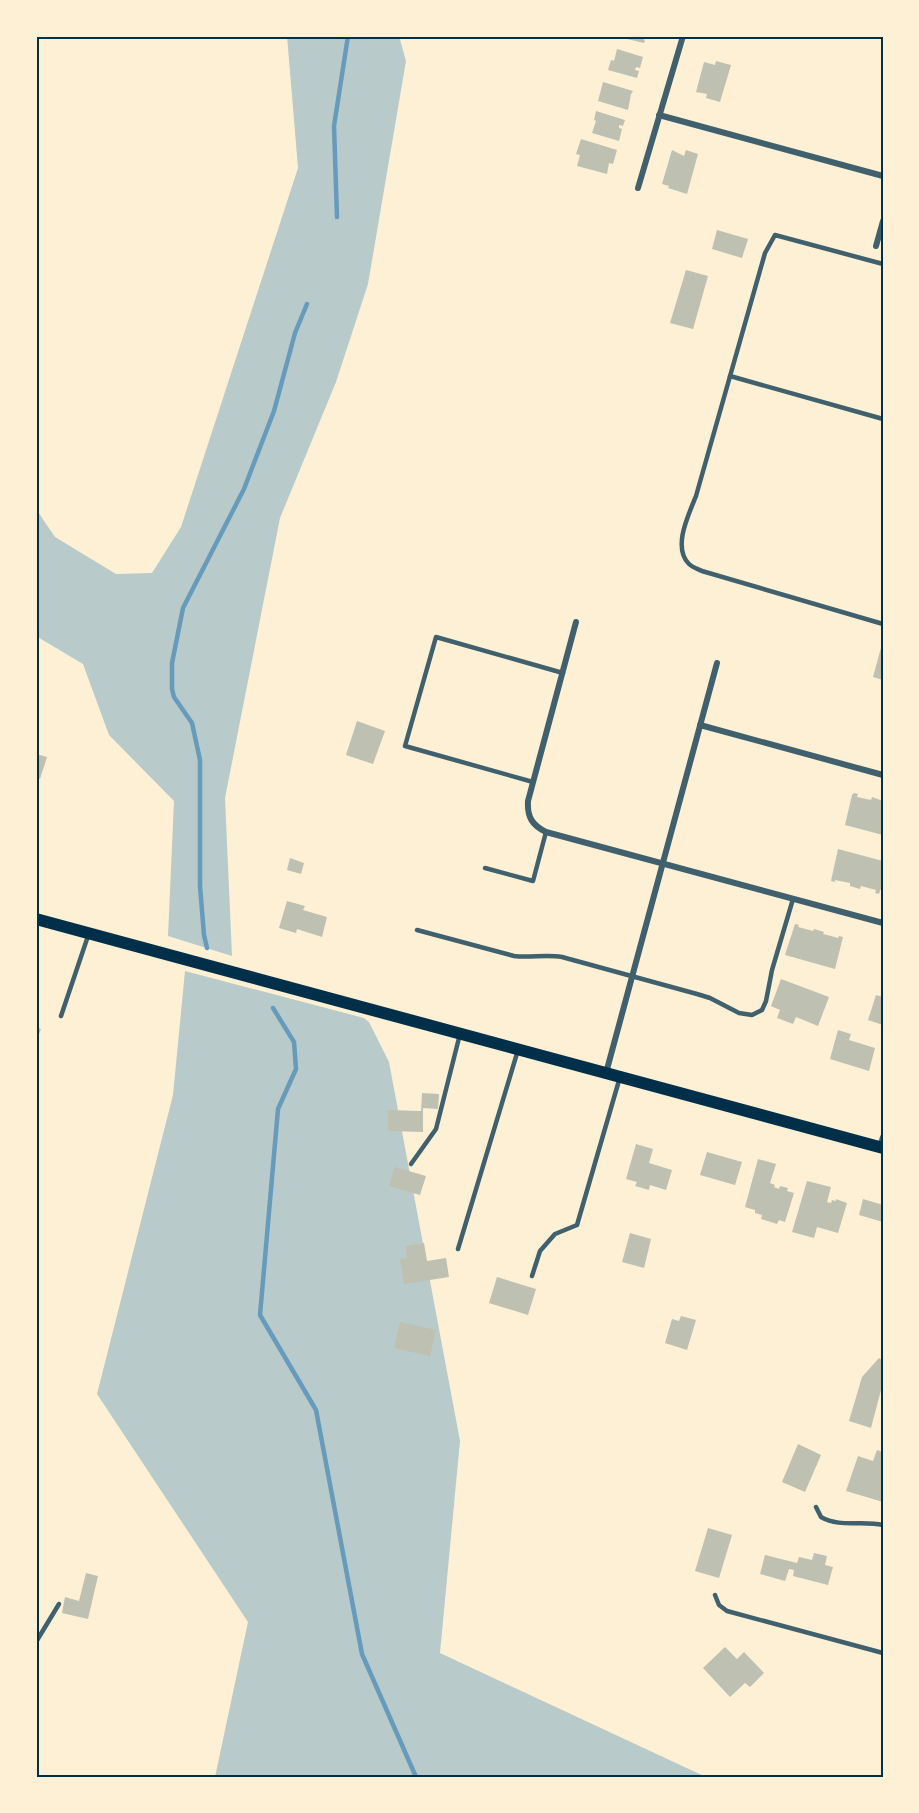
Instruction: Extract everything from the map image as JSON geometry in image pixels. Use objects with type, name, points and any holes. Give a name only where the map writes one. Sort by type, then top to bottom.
[{"type":"main road","points":[[36,919],[518,1050],[882,1144]]},
{"type":"street","points":[[638,188],[683,36]]},
{"type":"street","points":[[659,115],[883,176]]},
{"type":"street","points":[[876,246],[883,221]]},
{"type":"street","points":[[576,622],[527,809],[534,825],[546,832],[662,865],[883,924]]},
{"type":"street","points":[[606,1073],[717,663]]},
{"type":"street","points":[[700,725],[883,775]]},
{"type":"lane","points":[[883,264],[775,235],[765,253],[682,539],[683,554],[689,564],[702,571],[883,624]]},
{"type":"lane","points":[[730,376],[883,419]]},
{"type":"lane","points":[[533,782],[405,746],[436,637],[563,673]]},
{"type":"lane","points":[[485,868],[533,881],[546,832]]},
{"type":"lane","points":[[417,930],[514,956],[562,957],[704,996],[739,1013],[752,1015],[762,1010],[766,1001],[772,970],[792,899]]},
{"type":"lane","points":[[61,1016],[88,933]]},
{"type":"lane","points":[[411,1164],[436,1129],[460,1034]]},
{"type":"lane","points":[[458,1249],[518,1050]]},
{"type":"lane","points":[[532,1276],[540,1251],[555,1234],[577,1225],[620,1077]]},
{"type":"lane","points":[[816,1507],[821,1517],[833,1523],[860,1522],[883,1525]]},
{"type":"lane","points":[[715,1596],[719,1605],[727,1611],[883,1653]]},
{"type":"lane","points":[[36,1642],[59,1604]]},
{"type":"shaded area","points":[[287,36],[399,36],[406,61],[368,284],[336,382],[280,518],[225,798],[232,956],[168,936],[174,801],[109,735],[83,664],[36,636],[36,509],[55,537],[116,574],[152,573],[181,527],[298,168]]},
{"type":"shaded area","points":[[185,971],[364,1018],[369,1022],[389,1062],[460,1441],[440,1653],[706,1777],[215,1777],[248,1622],[97,1394],[173,1095]]},
{"type":"building","points":[[623,36],[645,36],[645,41],[644,43],[623,38]]},
{"type":"building","points":[[617,49],[643,57],[640,68],[636,67],[635,70],[639,71],[637,78],[608,70],[611,60],[614,61]]},
{"type":"building","points":[[716,61],[731,65],[720,102],[706,98],[707,94],[696,92],[704,62],[715,65]]},
{"type":"building","points":[[603,82],[633,91],[628,110],[598,101]]},
{"type":"building","points":[[596,111],[625,120],[623,126],[619,125],[622,129],[619,141],[592,133]]},
{"type":"building","points":[[581,139],[617,150],[613,164],[609,163],[607,174],[577,166],[580,155],[576,154]]},
{"type":"building","points":[[672,150],[684,156],[686,150],[698,154],[687,194],[662,184]]},
{"type":"building","points":[[717,230],[748,239],[742,258],[712,249]]},
{"type":"building","points":[[686,270],[708,276],[693,329],[670,323]]},
{"type":"building","points":[[883,644],[883,680],[873,677]]},
{"type":"building","points":[[357,721],[385,731],[373,764],[346,755]]},
{"type":"building","points":[[36,754],[47,757],[40,779],[36,777]]},
{"type":"building","points":[[854,793],[858,794],[857,797],[871,800],[872,797],[883,801],[883,835],[845,825]]},
{"type":"building","points":[[838,849],[883,861],[883,883],[879,894],[875,893],[876,890],[861,886],[860,889],[850,886],[850,883],[831,881]]},
{"type":"building","points":[[290,858],[304,863],[301,874],[287,870]]},
{"type":"building","points":[[287,901],[305,906],[303,910],[327,917],[322,937],[297,929],[296,933],[279,928]]},
{"type":"building","points":[[795,924],[799,925],[798,927],[824,932],[823,934],[843,937],[835,969],[785,955]]},
{"type":"building","points":[[781,979],[829,997],[818,1026],[796,1017],[793,1024],[777,1018],[780,1010],[771,1006]]},
{"type":"building","points":[[876,995],[883,997],[883,1025],[868,1020]]},
{"type":"building","points":[[36,1027],[41,1029],[36,1042]]},
{"type":"building","points":[[838,1030],[851,1034],[849,1040],[875,1048],[869,1071],[830,1059]]},
{"type":"building","points":[[422,1093],[439,1094],[438,1109],[423,1108],[423,1132],[388,1131],[388,1110],[421,1111]]},
{"type":"building","points":[[636,1144],[653,1149],[649,1163],[672,1170],[666,1190],[650,1185],[649,1190],[635,1186],[637,1182],[626,1179]]},
{"type":"building","points":[[707,1152],[742,1162],[735,1185],[700,1175]]},
{"type":"building","points":[[758,1159],[776,1164],[770,1183],[775,1185],[774,1187],[788,1188],[787,1191],[794,1193],[785,1222],[779,1220],[777,1224],[761,1219],[762,1215],[745,1207]]},
{"type":"building","points":[[395,1167],[426,1176],[420,1195],[389,1186]]},
{"type":"building","points":[[807,1181],[831,1187],[827,1202],[831,1203],[836,1199],[847,1203],[838,1233],[817,1227],[814,1238],[792,1232]]},
{"type":"building","points":[[863,1199],[883,1205],[883,1222],[859,1215]]},
{"type":"building","points":[[630,1233],[651,1239],[644,1268],[622,1262]]},
{"type":"building","points":[[424,1243],[427,1261],[446,1258],[449,1277],[404,1284],[400,1259],[407,1258],[406,1246]]},
{"type":"building","points":[[497,1277],[536,1289],[528,1315],[489,1303]]},
{"type":"building","points":[[681,1316],[696,1320],[687,1350],[665,1343],[672,1319],[679,1321]]},
{"type":"building","points":[[400,1322],[436,1330],[430,1356],[394,1348]]},
{"type":"building","points":[[879,1358],[883,1361],[883,1387],[871,1428],[849,1421],[862,1377]]},
{"type":"building","points":[[798,1444],[821,1455],[805,1492],[782,1482]]},
{"type":"building","points":[[877,1450],[883,1452],[883,1502],[846,1491],[858,1456],[873,1461]]},
{"type":"building","points":[[708,1528],[732,1535],[719,1578],[695,1571]]},
{"type":"building","points":[[814,1553],[827,1556],[825,1565],[833,1567],[828,1585],[793,1576],[794,1570],[789,1569],[785,1581],[760,1574],[765,1555],[797,1563],[799,1557],[812,1560]]},
{"type":"building","points":[[86,1573],[98,1576],[88,1619],[62,1613],[65,1597],[79,1601]]},
{"type":"building","points":[[725,1647],[737,1659],[744,1652],[764,1673],[750,1687],[745,1683],[730,1697],[703,1668]]},
{"type":"waterway","points":[[337,217],[334,126],[348,36]]},
{"type":"waterway","points":[[207,948],[200,886],[200,760],[192,723],[174,697],[172,663],[183,608],[244,489],[274,411],[295,333],[307,304]]},
{"type":"waterway","points":[[273,1008],[294,1042],[296,1069],[278,1109],[260,1315],[316,1410],[362,1654],[416,1777]]}]
